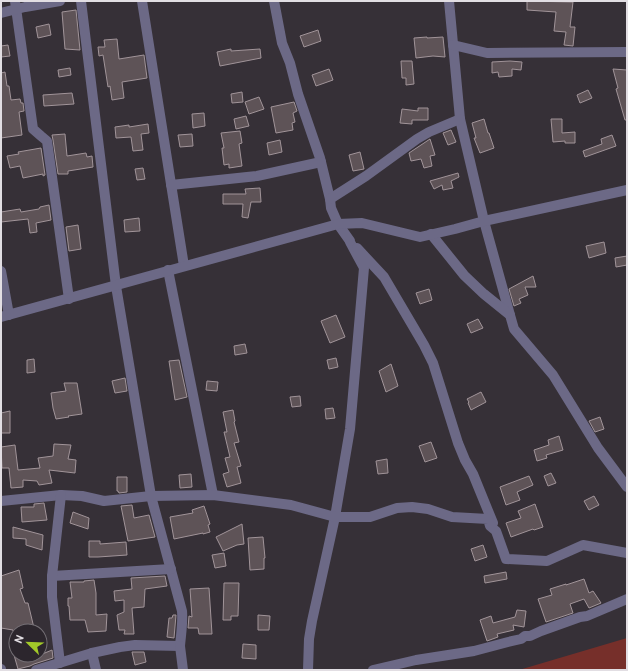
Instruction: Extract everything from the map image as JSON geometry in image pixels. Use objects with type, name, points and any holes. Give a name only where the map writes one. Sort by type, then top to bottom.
[{"type":"street","points":[[1,14],[16,5],[60,1]]},
{"type":"street","points":[[81,1],[116,286],[151,496],[183,617],[180,646],[183,670]]},
{"type":"street","points":[[142,1],[184,266]]},
{"type":"street","points":[[274,1],[282,43],[290,63],[298,94],[321,162],[331,208],[338,224],[350,241],[364,268],[350,429],[335,517],[312,621],[309,639],[308,670]]},
{"type":"street","points":[[449,1],[460,119],[484,220],[514,329],[553,376],[598,448],[627,488]]},
{"type":"street","points":[[16,5],[33,129],[47,141],[69,299]]},
{"type":"street","points":[[453,45],[487,53],[627,52]]},
{"type":"street","points":[[330,199],[366,176],[417,138],[460,119]]},
{"type":"street","points":[[171,185],[257,176],[321,162]]},
{"type":"street","points":[[1,271],[5,316],[338,224],[362,223],[420,237],[484,220],[627,190]]},
{"type":"street","points":[[431,234],[464,275],[484,294],[510,315]]},
{"type":"street","points":[[350,241],[384,277],[433,362],[458,443],[473,474],[506,559],[547,561],[583,545],[627,553]]},
{"type":"street","points":[[168,270],[213,495]]},
{"type":"street","points":[[1,501],[61,495],[82,496],[104,501],[151,496],[213,495],[290,505],[335,517],[370,516],[397,508],[412,507],[428,509],[452,517],[488,519],[490,526],[496,531]]},
{"type":"street","points":[[60,663],[52,597],[52,576],[61,495]]},
{"type":"street","points":[[52,576],[171,569]]},
{"type":"street","points":[[373,670],[416,660],[474,651],[521,639],[541,630],[587,616],[627,599]]},
{"type":"street","points":[[36,670],[92,653],[120,647],[135,645],[180,646]]},
{"type":"street","points":[[92,653],[96,670]]},
{"type":"shaded area","points":[[627,638],[627,670],[519,670]]},
{"type":"building","points":[[527,1],[573,2],[570,27],[575,27],[573,46],[564,45],[566,32],[554,31],[556,12],[527,10]]},
{"type":"building","points":[[76,10],[80,50],[65,49],[62,12]]},
{"type":"building","points":[[49,24],[51,35],[38,38],[36,27]]},
{"type":"building","points":[[318,30],[321,41],[304,47],[300,36]]},
{"type":"building","points":[[443,37],[445,57],[433,56],[416,58],[414,38]]},
{"type":"building","points":[[117,39],[119,59],[144,55],[147,78],[122,82],[124,98],[112,100],[110,86],[108,87],[103,55],[99,56],[98,47],[105,47],[104,40]]},
{"type":"building","points":[[8,45],[10,56],[1,57],[1,46]]},
{"type":"building","points":[[231,49],[231,51],[260,49],[261,58],[220,66],[217,52]]},
{"type":"building","points":[[401,61],[412,61],[414,84],[406,85],[406,78],[402,78]]},
{"type":"building","points":[[492,62],[522,62],[521,70],[512,69],[512,76],[499,77],[498,72],[492,73]]},
{"type":"building","points":[[70,68],[71,75],[59,77],[58,70]]},
{"type":"building","points":[[329,69],[333,80],[316,86],[312,75]]},
{"type":"building","points":[[613,69],[627,70],[627,120],[625,120],[616,89],[618,88]]},
{"type":"building","points":[[5,72],[11,100],[20,99],[21,103],[23,103],[24,111],[19,112],[22,135],[1,138],[1,73]]},
{"type":"building","points":[[588,90],[592,98],[580,103],[577,95]]},
{"type":"building","points":[[242,92],[243,102],[232,103],[231,94]]},
{"type":"building","points":[[72,93],[74,104],[44,106],[43,95]]},
{"type":"building","points":[[259,97],[264,109],[249,114],[245,102]]},
{"type":"building","points":[[294,102],[297,111],[293,113],[295,122],[292,123],[293,130],[276,133],[271,107]]},
{"type":"building","points":[[418,108],[428,108],[428,120],[412,120],[412,124],[400,123],[402,109],[418,111]]},
{"type":"building","points":[[204,113],[205,126],[193,128],[192,114]]},
{"type":"building","points":[[246,116],[249,126],[236,129],[234,119]]},
{"type":"building","points":[[484,119],[494,148],[480,153],[474,138],[476,138],[472,123]]},
{"type":"building","points":[[551,119],[562,119],[562,133],[575,132],[575,143],[565,143],[565,141],[553,142]]},
{"type":"building","points":[[148,124],[149,133],[141,134],[143,150],[133,151],[131,137],[116,138],[115,127],[129,125],[129,127]]},
{"type":"building","points":[[451,130],[456,142],[448,145],[443,133]]},
{"type":"building","points":[[240,131],[242,143],[239,144],[242,166],[229,168],[229,164],[224,165],[222,148],[224,148],[221,133]]},
{"type":"building","points":[[65,134],[67,156],[86,153],[87,157],[92,156],[93,167],[68,171],[68,174],[58,174],[52,135]]},
{"type":"building","points":[[192,134],[193,146],[180,147],[178,135]]},
{"type":"building","points":[[612,135],[616,146],[585,157],[583,151],[602,144],[601,139]]},
{"type":"building","points":[[430,139],[435,155],[430,156],[432,166],[424,168],[421,159],[411,161],[409,153]]},
{"type":"building","points":[[280,140],[282,152],[269,155],[267,143]]},
{"type":"building","points":[[41,148],[45,175],[43,176],[43,174],[23,178],[20,166],[10,168],[7,156],[19,154],[18,152]]},
{"type":"building","points":[[360,152],[364,169],[353,171],[349,155]]},
{"type":"building","points":[[143,168],[145,179],[137,180],[135,169]]},
{"type":"building","points":[[458,173],[459,177],[451,181],[453,188],[443,190],[442,185],[434,189],[430,181]]},
{"type":"building","points":[[260,188],[261,202],[251,202],[248,218],[242,217],[243,204],[223,204],[223,194],[246,194],[245,189]]},
{"type":"building","points":[[49,205],[51,220],[36,223],[37,232],[30,233],[28,219],[1,222],[1,212],[20,209],[21,212],[39,209],[40,207]]},
{"type":"building","points":[[139,218],[140,231],[125,232],[124,220]]},
{"type":"building","points":[[78,225],[81,249],[69,251],[66,227]]},
{"type":"building","points":[[604,242],[606,253],[589,258],[586,246]]},
{"type":"building","points":[[627,256],[627,265],[616,267],[615,258]]},
{"type":"building","points":[[533,276],[536,287],[525,287],[528,295],[519,299],[521,303],[514,306],[509,289]]},
{"type":"building","points":[[429,289],[432,300],[420,304],[416,293]]},
{"type":"building","points":[[336,315],[345,337],[330,343],[321,321]]},
{"type":"building","points":[[478,319],[483,328],[471,333],[467,324]]},
{"type":"building","points":[[245,344],[247,353],[235,355],[234,346]]},
{"type":"building","points":[[336,358],[338,367],[329,369],[327,360]]},
{"type":"building","points":[[34,359],[35,372],[27,373],[27,360]]},
{"type":"building","points":[[179,360],[187,397],[175,400],[169,361]]},
{"type":"building","points":[[391,364],[398,386],[386,392],[379,371]]},
{"type":"building","points":[[125,378],[127,391],[115,393],[112,381]]},
{"type":"building","points":[[207,381],[218,382],[217,391],[206,390]]},
{"type":"building","points":[[64,383],[77,383],[82,414],[56,419],[51,393],[66,391]]},
{"type":"building","points":[[481,392],[486,402],[471,410],[467,399]]},
{"type":"building","points":[[300,396],[301,406],[292,407],[290,397]]},
{"type":"building","points":[[333,408],[335,418],[326,419],[325,409]]},
{"type":"building","points":[[233,410],[234,422],[239,442],[234,443],[241,466],[237,467],[241,483],[227,487],[223,474],[229,472],[225,458],[230,457],[224,432],[227,432],[223,412]]},
{"type":"building","points":[[10,411],[10,433],[1,433],[1,413]]},
{"type":"building","points":[[600,417],[604,429],[595,432],[589,421]]},
{"type":"building","points":[[559,436],[563,450],[546,455],[547,458],[537,461],[534,450],[549,445],[548,440]]},
{"type":"building","points":[[431,442],[437,458],[425,462],[419,446]]},
{"type":"building","points":[[54,444],[71,445],[68,459],[76,460],[75,473],[49,470],[52,483],[39,485],[37,481],[23,480],[23,487],[11,488],[9,468],[2,468],[1,447],[15,445],[18,470],[40,468],[38,458],[53,456]]},
{"type":"building","points":[[387,459],[388,473],[378,474],[376,461]]},
{"type":"building","points":[[551,473],[556,483],[548,486],[544,476]]},
{"type":"building","points":[[191,474],[192,487],[180,488],[179,475]]},
{"type":"building","points":[[529,476],[533,485],[517,492],[520,500],[506,505],[500,487]]},
{"type":"building","points":[[117,477],[127,477],[127,492],[119,493],[117,491]]},
{"type":"building","points":[[594,496],[599,505],[589,510],[584,501]]},
{"type":"building","points":[[44,503],[47,520],[22,522],[21,507],[34,507],[34,504]]},
{"type":"building","points":[[535,504],[543,527],[511,537],[506,523],[521,518],[518,511]]},
{"type":"building","points":[[132,505],[134,518],[149,515],[155,537],[128,541],[121,506]]},
{"type":"building","points":[[204,506],[210,524],[208,525],[210,532],[174,539],[170,517],[193,513],[192,510]]},
{"type":"building","points":[[73,512],[89,518],[88,529],[70,523]]},
{"type":"building","points":[[242,524],[244,544],[237,545],[223,551],[216,537]]},
{"type":"building","points":[[13,527],[43,535],[42,550],[26,545],[26,539],[13,538]]},
{"type":"building","points":[[263,537],[265,558],[264,569],[250,570],[248,538]]},
{"type":"building","points":[[89,541],[100,541],[100,544],[126,542],[127,555],[89,557]]},
{"type":"building","points":[[483,545],[487,557],[475,561],[471,549]]},
{"type":"building","points":[[224,553],[226,566],[215,568],[212,555]]},
{"type":"building","points":[[19,570],[23,588],[20,589],[25,603],[28,603],[33,623],[8,623],[8,629],[1,628],[1,576]]},
{"type":"building","points":[[506,572],[507,579],[485,583],[484,576]]},
{"type":"building","points":[[165,576],[167,586],[145,589],[144,607],[132,608],[134,634],[124,634],[125,630],[119,630],[117,615],[124,612],[124,600],[115,601],[114,591],[132,589],[131,578]]},
{"type":"building","points":[[584,579],[589,593],[593,591],[601,603],[589,608],[584,599],[570,604],[573,613],[546,622],[538,599],[552,595],[550,589]]},
{"type":"building","points":[[94,580],[96,593],[96,615],[107,614],[106,631],[88,632],[85,620],[70,620],[68,598],[72,598],[70,582]]},
{"type":"building","points":[[224,583],[239,583],[238,616],[231,616],[231,620],[223,620]]},
{"type":"building","points":[[209,588],[212,634],[199,634],[198,628],[188,628],[189,616],[192,617],[190,589]]},
{"type":"building","points":[[517,610],[526,611],[524,627],[513,625],[514,630],[497,634],[498,637],[487,641],[480,620],[491,616],[493,623],[515,617]]},
{"type":"building","points":[[173,615],[176,615],[174,638],[167,637],[169,618],[172,618]]},
{"type":"building","points":[[258,615],[270,616],[269,630],[258,630]]},
{"type":"building","points":[[243,644],[256,645],[256,659],[242,658]]},
{"type":"building","points":[[52,650],[53,658],[48,660],[48,652]]},
{"type":"building","points":[[132,652],[144,652],[146,662],[135,665]]},
{"type":"building","points":[[16,663],[37,663],[30,666],[18,669]]}]
